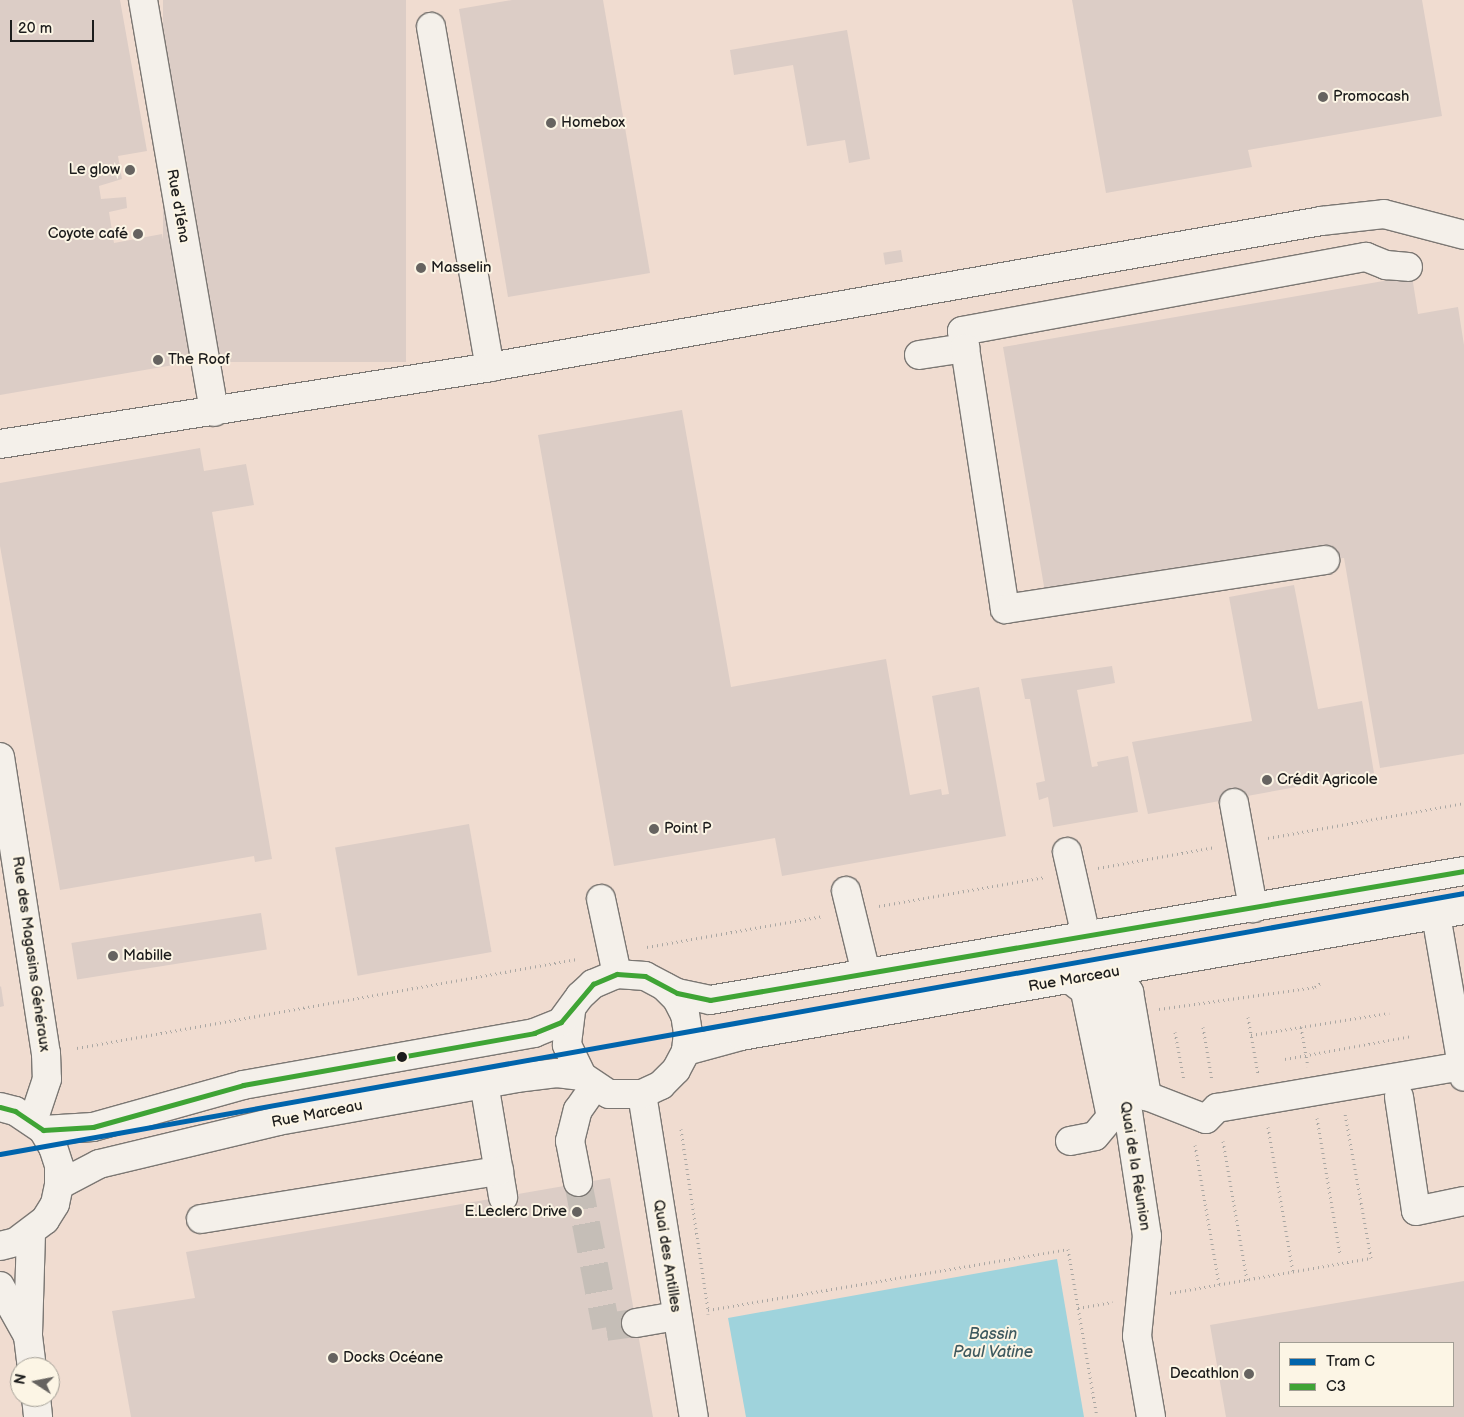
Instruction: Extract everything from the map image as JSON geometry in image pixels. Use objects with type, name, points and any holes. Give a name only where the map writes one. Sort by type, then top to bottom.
[{"type":"main road","name":"Rue d'Iéna","points":[[142,0],[214,412]]},
{"type":"main road","points":[[431,27],[490,366]]},
{"type":"main road","points":[[0,444],[214,412],[490,366],[1321,221],[1384,214],[1464,235]]},
{"type":"main road","points":[[1325,560],[1005,609],[962,331],[1366,257],[1386,265],[1408,267]]},
{"type":"main road","points":[[919,355],[965,348]]},
{"type":"main road","name":"Rue des Magasins Généraux","points":[[0,757],[46,1053],[47,1079],[38,1126]]},
{"type":"main road","points":[[1234,804],[1253,908]]},
{"type":"main road","points":[[1070,862],[1086,936]]},
{"type":"main road","name":"Rue Marceau","points":[[38,1126],[92,1127],[243,1085],[534,1033],[562,1022],[580,996],[614,964],[694,999],[710,1000],[1464,871]]},
{"type":"main road","points":[[601,899],[614,964]]},
{"type":"main road","points":[[848,901],[866,973]]},
{"type":"main road","name":"Rue Marceau","points":[[686,1051],[741,1036],[1106,974],[1464,910]]},
{"type":"main road","points":[[1106,974],[1126,984],[1147,1096],[1204,1113],[1263,1100],[1336,1098],[1463,1071],[1436,915]]},
{"type":"main road","name":"Quai de la Réunion","points":[[1106,974],[1147,1236],[1137,1336],[1151,1417]]},
{"type":"main road","points":[[1070,1141],[1095,1136],[1111,1117],[1085,991],[1071,980]]},
{"type":"main road","name":"Rue Marceau","points":[[59,1185],[99,1164],[278,1121],[484,1083],[557,1073],[588,1081],[618,1095],[642,1094],[661,1085],[676,1070],[686,1051],[688,1033],[685,1015],[677,999],[664,986]]},
{"type":"main road","name":"Rue Marceau","points":[[571,1011],[567,1045],[588,1081]]},
{"type":"main road","points":[[578,1182],[570,1141],[588,1081]]},
{"type":"main road","points":[[484,1083],[503,1197]]},
{"type":"main road","name":"Quai des Antilles","points":[[642,1094],[677,1327],[694,1417]]},
{"type":"main road","points":[[1399,1097],[1416,1211],[1464,1202]]},
{"type":"main road","points":[[0,1107],[38,1126],[53,1147],[59,1166],[59,1185],[55,1204],[32,1233],[16,1242],[0,1246]]},
{"type":"main road","points":[[201,1218],[499,1171]]},
{"type":"main road","points":[[31,1357],[28,1336],[32,1233]]},
{"type":"main road","points":[[0,1286],[28,1336]]},
{"type":"main road","points":[[636,1322],[677,1327]]},
{"type":"path","points":[[77,1048],[614,964],[848,901],[1070,862],[1241,843],[1464,803]]},
{"type":"path","points":[[1132,1012],[1315,987],[1321,983]]},
{"type":"path","points":[[1252,1035],[1389,1013]]},
{"type":"path","points":[[1248,1017],[1293,1272]]},
{"type":"path","points":[[1203,1027],[1204,1113],[1219,1284]]},
{"type":"path","points":[[1175,1032],[1204,1113],[1247,1280]]},
{"type":"path","points":[[1285,1059],[1411,1036]]},
{"type":"path","points":[[1233,1282],[1371,1258],[1336,1098]]},
{"type":"path","points":[[1316,1113],[1340,1254]]},
{"type":"path","points":[[681,1129],[709,1320]]},
{"type":"path","points":[[708,1310],[1068,1249],[1097,1417]]},
{"type":"shaded area","points":[[0,0],[1464,0],[1464,1417],[0,1417]]},
{"type":"water","name":"Bassin Paul Vatine","points":[[1057,1259],[1084,1417],[746,1417],[728,1318]]},
{"type":"building","points":[[0,0],[120,0],[147,151],[118,156],[122,179],[99,186],[101,199],[126,197],[127,208],[109,212],[114,243],[162,234],[185,363],[0,395]]},
{"type":"building","points":[[163,0],[406,0],[406,362],[163,362]]},
{"type":"building","name":"Homebox","points":[[512,0],[603,0],[650,273],[508,297],[459,9]]},
{"type":"building","points":[[1072,0],[1422,0],[1442,116],[1248,150],[1252,167],[1106,193]]},
{"type":"building","points":[[847,30],[870,159],[849,163],[845,140],[807,146],[793,65],[734,75],[730,50]]},
{"type":"building","points":[[901,250],[903,262],[885,265],[883,253]]},
{"type":"building","points":[[1412,276],[1418,314],[1458,307],[1464,345],[1464,754],[1380,768],[1344,558],[1046,598],[1003,347]]},
{"type":"building","points":[[682,410],[731,687],[886,659],[910,795],[941,789],[942,795],[949,794],[932,696],[979,687],[1006,836],[782,876],[775,838],[614,866],[538,435]]},
{"type":"building","points":[[200,448],[204,471],[246,464],[254,505],[212,512],[272,859],[255,862],[254,856],[60,890],[0,546],[0,483]]},
{"type":"building","points":[[1294,585],[1318,709],[1362,701],[1374,773],[1148,814],[1132,742],[1252,721],[1229,597]]},
{"type":"building","points":[[1112,666],[1115,683],[1077,690],[1092,767],[1098,766],[1097,762],[1128,756],[1138,812],[1053,827],[1048,797],[1039,800],[1036,783],[1045,781],[1030,699],[1025,699],[1021,679]]},
{"type":"building","points":[[469,824],[492,952],[358,976],[335,848]]},
{"type":"building","points":[[261,913],[267,950],[77,980],[71,943]]},
{"type":"building","points":[[0,987],[4,1006],[0,1007]]},
{"type":"building","points":[[610,1178],[653,1417],[131,1417],[112,1311],[195,1298],[186,1252]]},
{"type":"building","name":"Decathlon","points":[[1464,1281],[1464,1417],[1226,1417],[1210,1325]]},
{"type":"tunnel","points":[[578,1182],[606,1327],[636,1323]]},
{"type":"tram line","name":"C","points":[[0,1154],[1464,893]]},
{"type":"transit line","name":"C3","points":[[0,1107],[15,1111],[43,1130],[93,1127],[243,1085],[534,1033],[561,1022],[593,984],[617,974],[645,976],[677,993],[710,1000],[1464,871]]},
{"type":"place","name":"Promocash","points":[[1323,97]]},
{"type":"place","name":"Homebox","points":[[551,123]]},
{"type":"place","name":"Le glow","points":[[130,170]]},
{"type":"place","name":"Coyote café","points":[[138,234]]},
{"type":"place","name":"Masselin","points":[[421,268]]},
{"type":"place","name":"The Roof","points":[[158,360]]},
{"type":"place","name":"Crédit Agricole","points":[[1267,780]]},
{"type":"place","name":"Point P","points":[[654,829]]},
{"type":"place","name":"Mabille","points":[[113,956]]},
{"type":"place","name":"E.Leclerc Drive","points":[[577,1212]]},
{"type":"place","name":"Docks Océane","points":[[333,1358]]},
{"type":"place","name":"Decathlon","points":[[1249,1374]]}]
